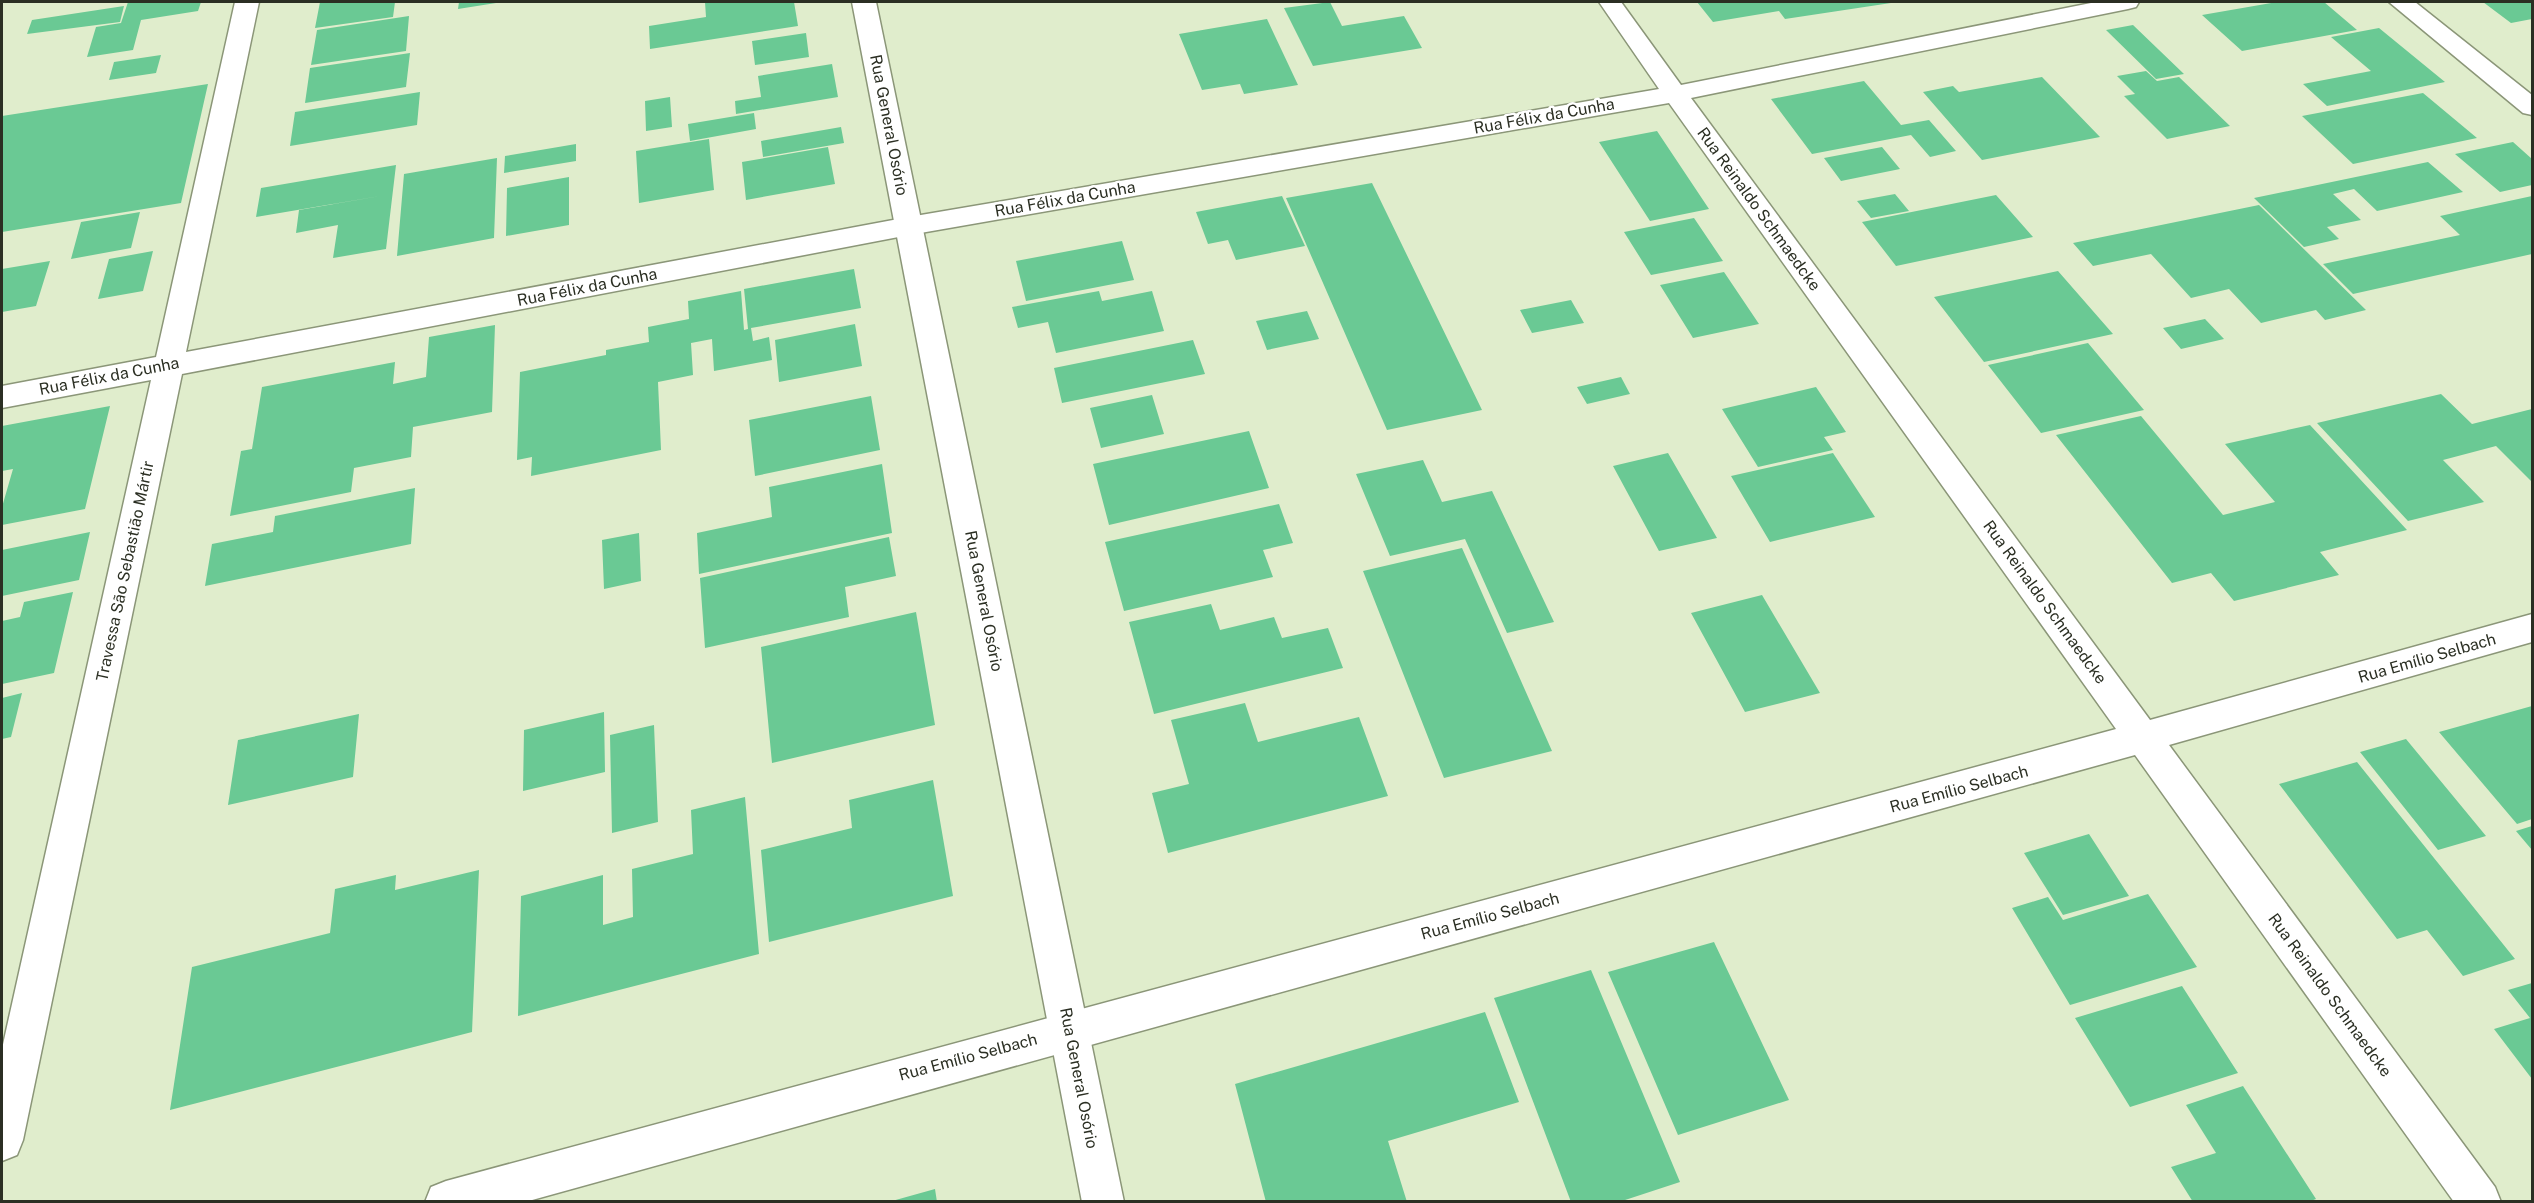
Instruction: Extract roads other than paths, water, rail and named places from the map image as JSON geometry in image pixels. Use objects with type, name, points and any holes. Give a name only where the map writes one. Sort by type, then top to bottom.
[{"type":"street","name":"Travessa São Sebastião Mártir","points":[[2,1140],[247,2]]},
{"type":"street","name":"Rua General Osório","points":[[864,2],[1103,1202]]},
{"type":"street","name":"Rua Reinaldo Schmaedcke","points":[[1610,2],[2480,1202]]},
{"type":"street","name":"Rua Félix da Cunha","points":[[2,397],[909,226],[1675,94],[2128,2]]},
{"type":"street","points":[[2401,2],[2532,107]]},
{"type":"street","name":"Rua Emílio Selbach","points":[[446,1202],[2144,738],[2532,628]]}]
